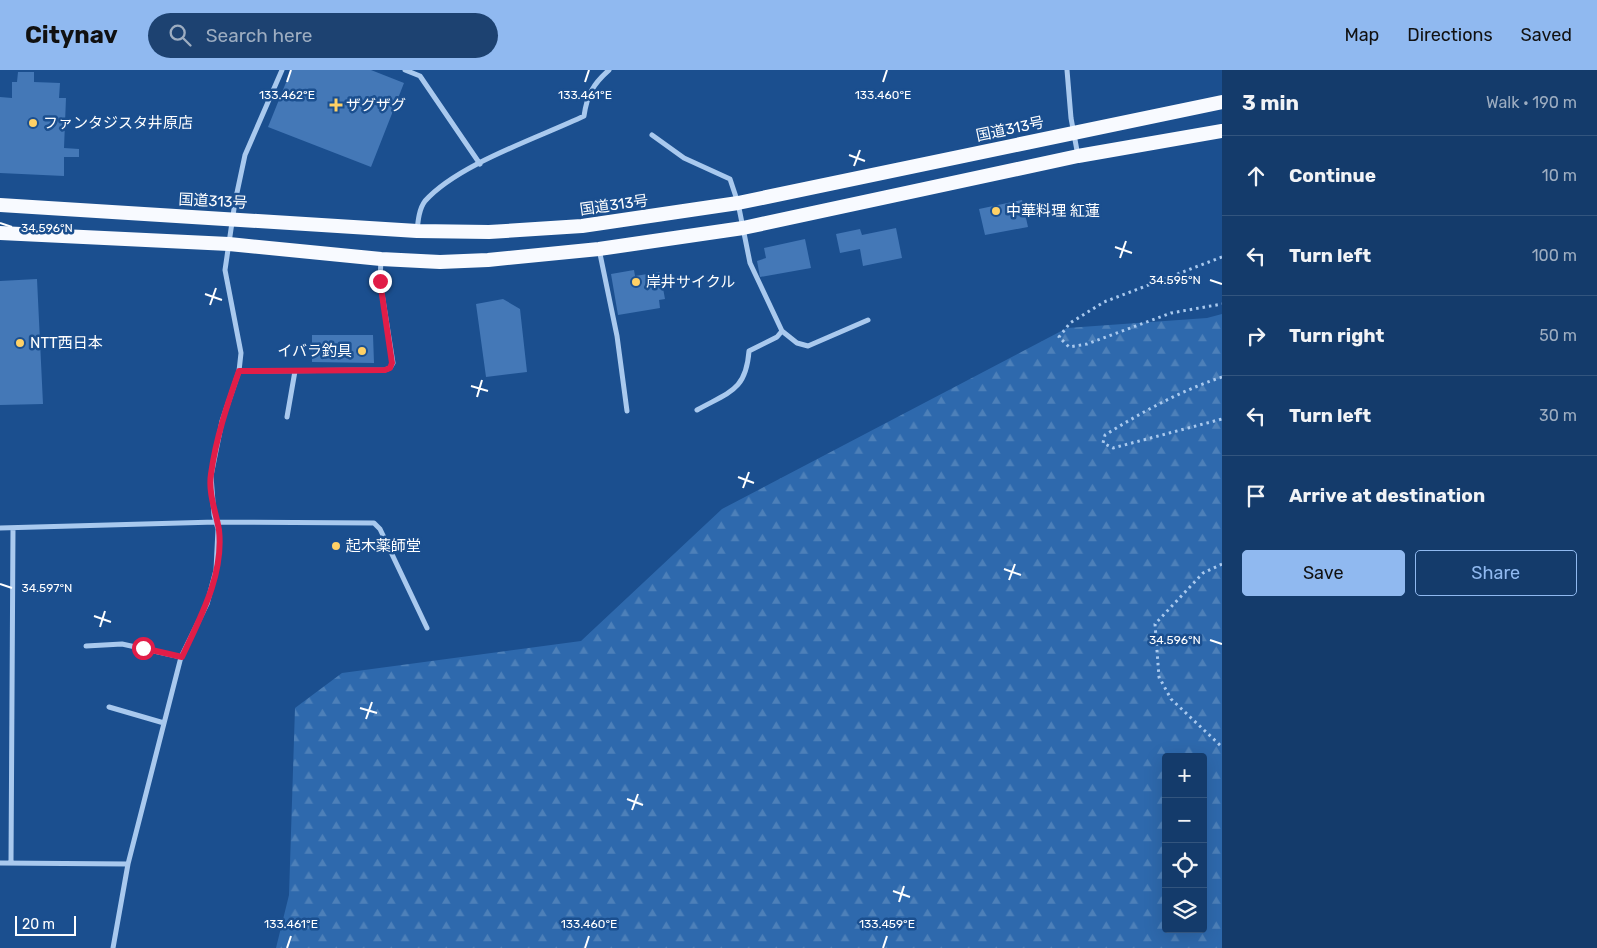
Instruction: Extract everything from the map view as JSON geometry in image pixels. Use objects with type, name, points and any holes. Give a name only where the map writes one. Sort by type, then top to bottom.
[{"type":"highway","name":"国道313号","points":[[0,205],[233,218],[417,231],[489,232],[582,226],[738,203],[1222,102]]},
{"type":"highway","points":[[0,232],[229,244],[381,259],[440,262],[488,260],[599,249],[743,228],[1078,156],[1222,131]]},
{"type":"street","points":[[113,948],[128,864],[164,723],[182,657],[206,604],[216,570],[219,544],[210,476],[222,421],[239,371],[241,354],[225,270],[246,155],[282,70]]},
{"type":"street","points":[[405,70],[420,76],[480,164]]},
{"type":"street","points":[[417,231],[418,217],[424,202],[446,184],[480,164],[584,116],[586,98],[594,83],[609,70]]},
{"type":"street","points":[[1067,70],[1078,156]]},
{"type":"street","points":[[652,134],[684,158],[730,179],[738,203],[750,263],[782,331],[797,343],[808,346],[868,320]]},
{"type":"street","points":[[599,249],[617,336],[627,411]]},
{"type":"street","points":[[239,371],[385,370],[390,368],[392,363],[380,281],[381,259]]},
{"type":"street","points":[[697,410],[735,388],[743,381],[747,370],[749,351],[777,337],[782,331]]},
{"type":"street","points":[[287,417],[296,371]]},
{"type":"street","points":[[0,528],[216,522],[374,523],[380,529],[427,628]]},
{"type":"street","points":[[11,863],[13,528]]},
{"type":"street","points":[[86,646],[122,644],[182,657]]},
{"type":"street","points":[[109,707],[164,723]]},
{"type":"street","points":[[0,863],[128,864]]},
{"type":"path","points":[[1222,257],[1104,302],[1070,323],[1059,337],[1069,347],[1087,344],[1171,313],[1222,304]]},
{"type":"path","points":[[1222,377],[1190,388],[1129,420],[1105,435],[1103,443],[1114,448],[1222,419]]},
{"type":"path","points":[[1222,564],[1203,573],[1155,624],[1159,677],[1171,699],[1222,747]]},
{"type":"green space","points":[[1222,314],[1222,948],[276,948],[289,895],[295,708],[342,673],[581,641],[722,509],[1067,328],[1207,318]]},
{"type":"building","name":"ザグザグ","points":[[291,70],[371,70],[404,83],[371,167],[268,127]]},
{"type":"building","name":"ファンタジスタ井原店","points":[[18,72],[34,72],[34,82],[60,83],[59,98],[66,98],[64,148],[79,149],[79,157],[64,157],[64,176],[0,173],[0,97],[12,98],[12,82],[17,82]]},
{"type":"building","points":[[1022,200],[1028,227],[985,235],[979,209]]},
{"type":"building","points":[[896,228],[902,258],[863,266],[860,249],[840,253],[836,234],[860,229],[862,235]]},
{"type":"building","points":[[805,239],[811,268],[760,277],[757,261],[766,258],[764,248]]},
{"type":"building","points":[[634,270],[635,276],[660,272],[665,299],[659,300],[660,308],[618,315],[611,274]]},
{"type":"building","name":"NTT西日本","points":[[37,279],[43,404],[0,405],[0,281]]},
{"type":"building","points":[[503,299],[520,309],[527,372],[486,377],[476,304]]},
{"type":"building","points":[[312,335],[373,335],[374,363],[312,362]]},
{"type":"place","name":"ザグザグ","points":[[336,105]]},
{"type":"place","name":"ファンタジスタ井原店","points":[[33,123]]},
{"type":"place","name":"中華料理 紅蓮","points":[[996,211]]},
{"type":"place","name":"岸井サイクル","points":[[636,282]]},
{"type":"place","name":"NTT西日本","points":[[20,343]]},
{"type":"place","name":"イバラ釣具","points":[[362,351]]},
{"type":"place","name":"起木薬師堂","points":[[336,546]]},
{"type":"route","points":[[143,648],[182,657],[206,604],[216,570],[219,544],[210,476],[222,421],[239,371],[385,370],[390,368],[392,363],[380,281]]}]
